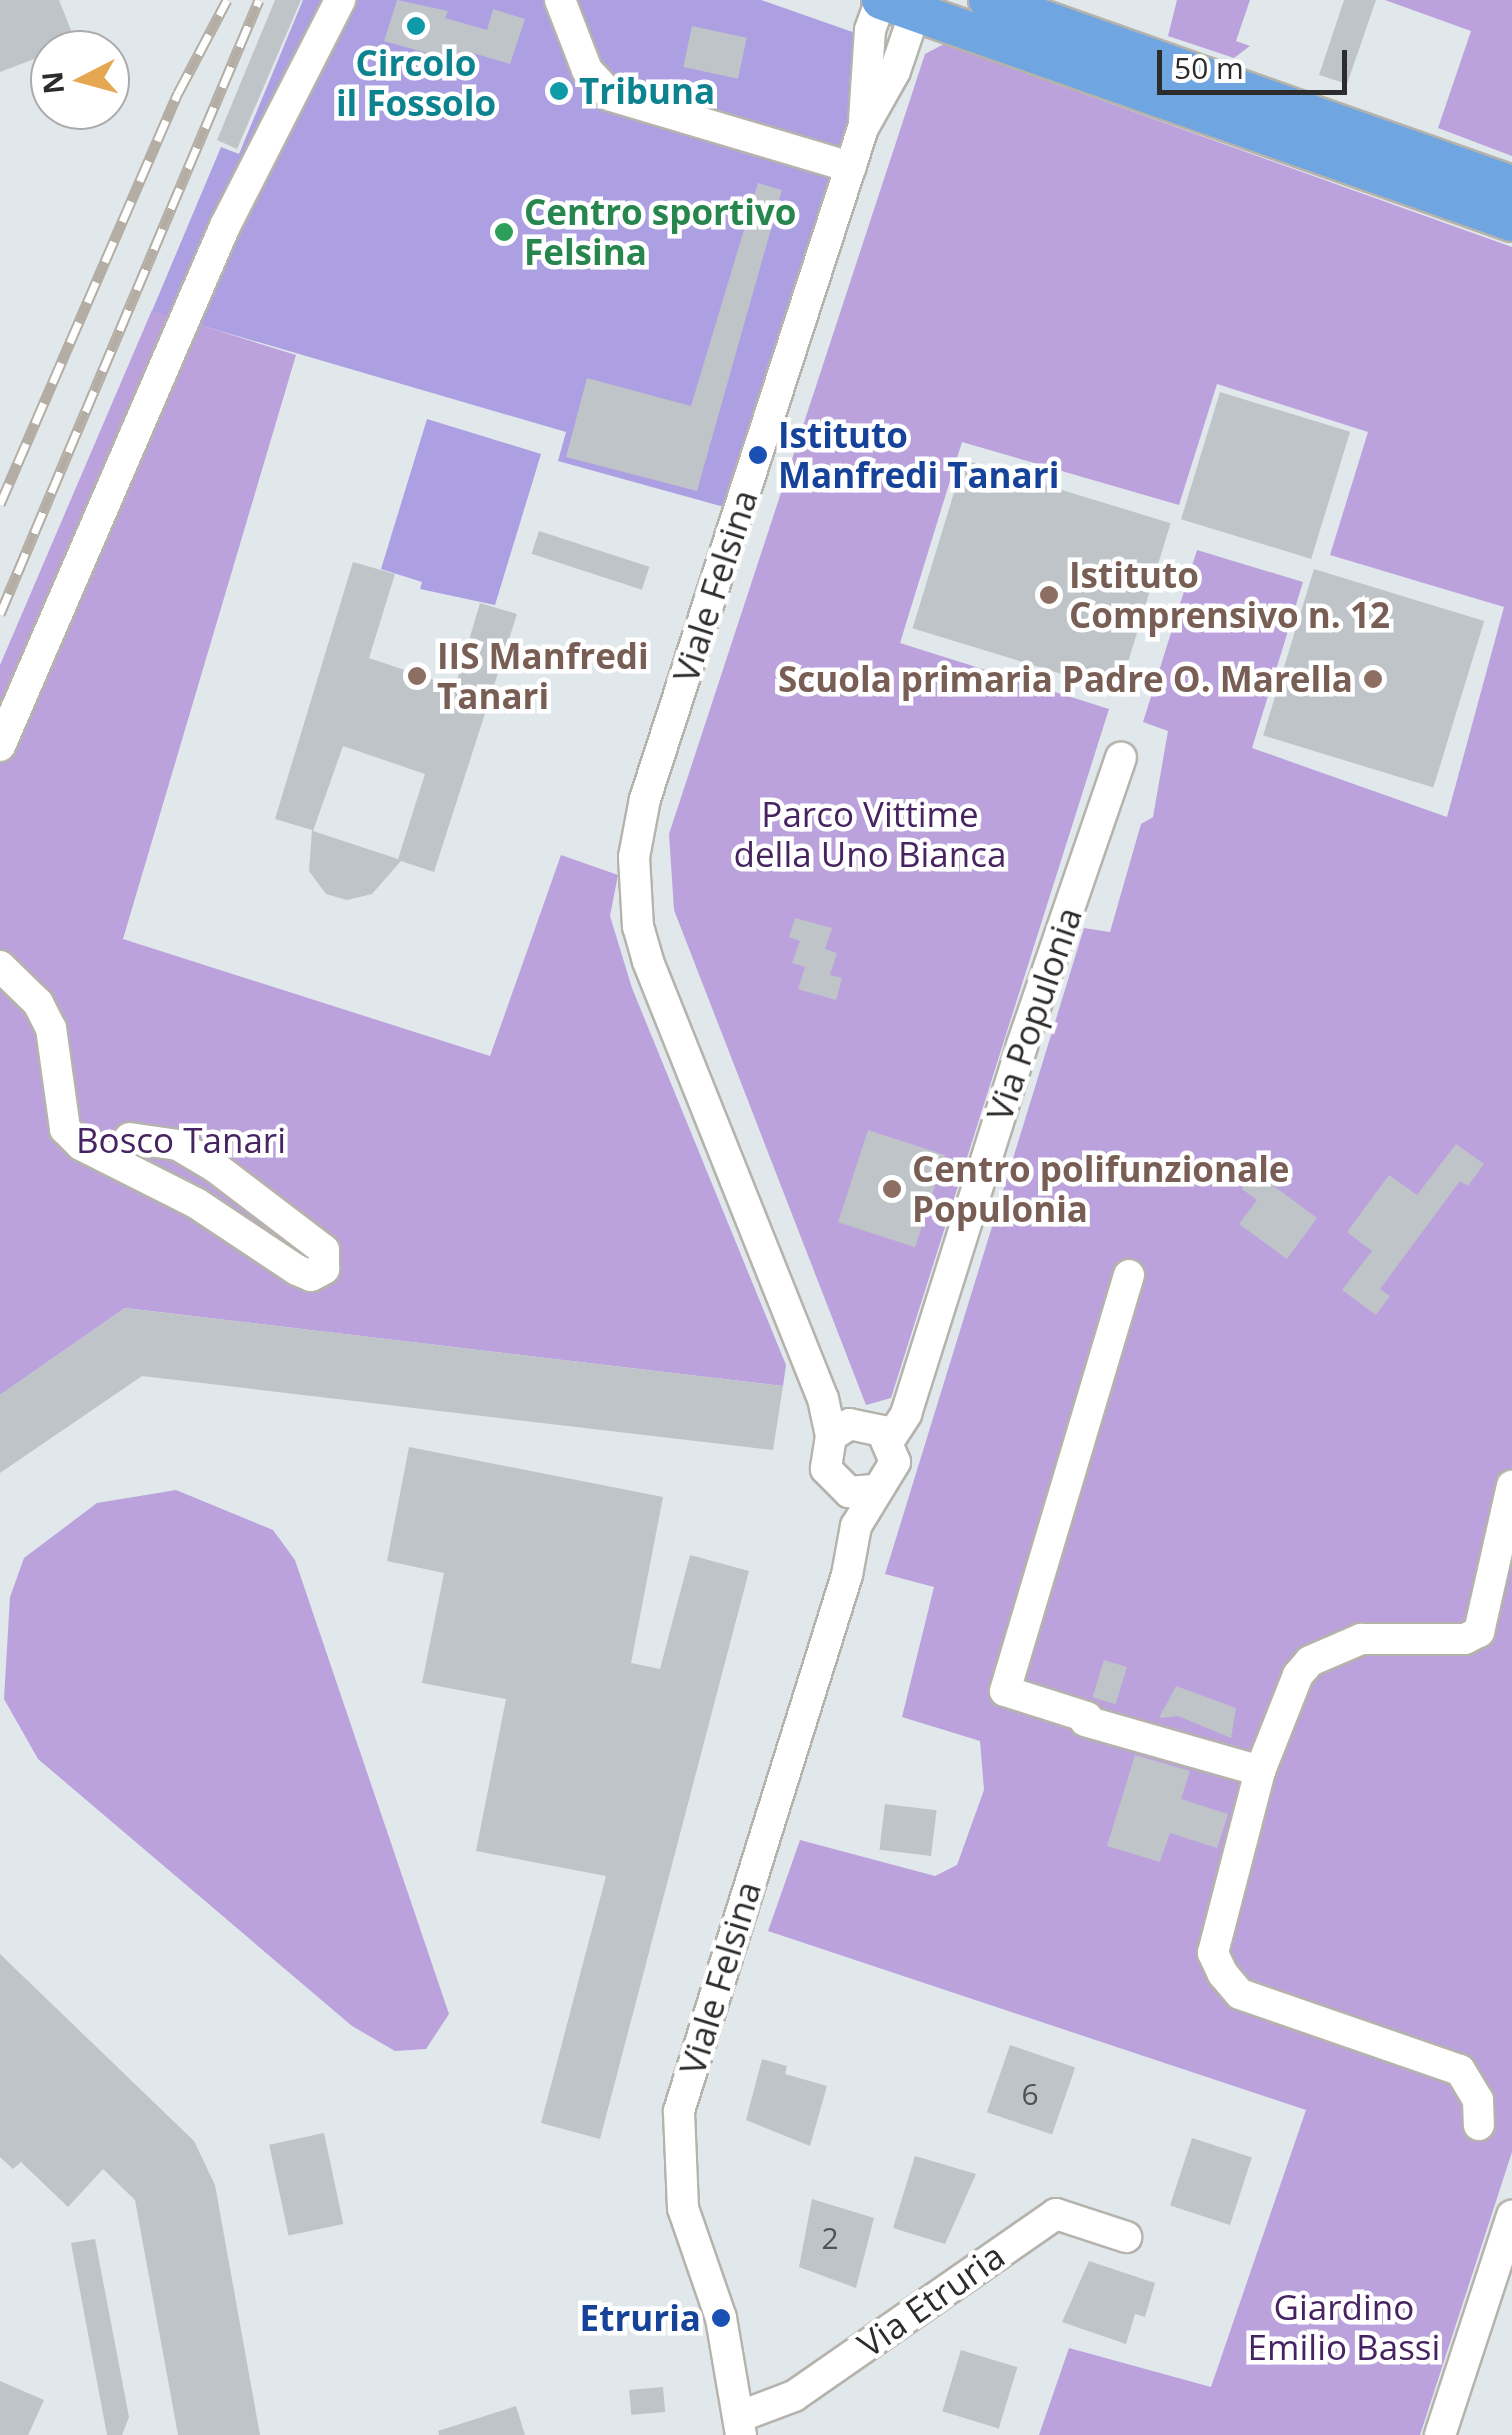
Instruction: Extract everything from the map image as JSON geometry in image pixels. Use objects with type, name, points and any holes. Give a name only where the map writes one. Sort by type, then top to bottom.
[{"type":"main road","points":[[988,0],[1512,185]]},
{"type":"main road","points":[[899,3],[1512,222]]},
{"type":"street","points":[[0,746],[225,226],[340,0]]},
{"type":"street","points":[[560,0],[587,70],[611,96],[851,167]]},
{"type":"street","name":"Viale Felsina","points":[[741,2426],[721,2318],[683,2208],[680,2112],[847,1575],[862,1491],[826,1468],[840,1430],[661,998],[638,927],[634,857],[645,799],[851,167],[864,128],[895,70],[899,3]]},
{"type":"street","name":"Via Populonia","points":[[890,1439],[906,1414],[1022,1044],[1121,758]]},
{"type":"street","points":[[0,966],[38,1004],[51,1028],[65,1129],[81,1145],[196,1202],[297,1270],[311,1276],[324,1270],[324,1250],[215,1167],[178,1145],[129,1138]]},
{"type":"street","points":[[1129,1276],[1005,1692],[1260,1771]]},
{"type":"street","points":[[840,1430],[873,1425],[890,1439],[892,1474],[862,1491]]},
{"type":"street","points":[[1479,2125],[1478,2100],[1460,2070],[1240,1994],[1223,1974],[1213,1953],[1260,1771],[1298,1675],[1310,1661],[1361,1639],[1466,1639],[1479,1632],[1512,1486]]},
{"type":"street","name":"Via Etruria","points":[[741,2426],[794,2396],[1056,2214],[1126,2237]]},
{"type":"street","points":[[1440,2435],[1512,2216]]},
{"type":"green space","points":[[1177,0],[1250,0],[1236,41],[1250,46],[1234,58],[1168,36]]},
{"type":"green space","points":[[1385,0],[1512,0],[1512,156],[1438,128],[1471,31]]},
{"type":"green space","points":[[944,44],[1512,247],[1512,2152],[1420,2435],[1039,2435],[1069,2348],[1211,2387],[1306,2110],[768,1931],[800,1840],[935,1876],[957,1865],[984,1790],[980,1741],[902,1717],[934,1587],[885,1574],[1084,928],[1110,932],[1141,824],[1153,817],[1168,731],[1143,722],[1197,550],[1303,582],[1252,748],[1447,817],[1504,607],[1330,555],[1368,432],[1217,384],[1179,505],[962,442],[900,643],[1109,709],[891,1398],[866,1405],[674,910],[669,834],[925,54]]},
{"type":"green space","name":"Bosco Tanari","points":[[152,310],[296,355],[123,939],[490,1056],[561,855],[618,875],[610,916],[632,988],[786,1365],[783,1386],[125,1308],[0,1395],[0,665]]},
{"type":"green space","points":[[176,1490],[273,1530],[295,1560],[449,2014],[426,2049],[395,2051],[352,2026],[38,1759],[4,1699],[10,1597],[24,1558],[97,1503]]},
{"type":"shaded area","name":"Centro sportivo Felsina","points":[[303,0],[761,0],[881,42],[735,510],[558,461],[566,432],[152,311],[221,147],[239,154]]},
{"type":"shaded area","points":[[427,419],[541,454],[495,605],[420,589],[422,582],[381,569]]},
{"type":"building","points":[[0,0],[59,0],[71,30],[30,30],[30,61],[0,72]]},
{"type":"building","points":[[275,0],[301,0],[237,149],[217,140]]},
{"type":"building","points":[[397,0],[448,11],[445,18],[487,30],[493,9],[525,19],[510,64],[473,53],[469,65],[384,41]]},
{"type":"building","points":[[1344,0],[1376,0],[1347,84],[1319,75]]},
{"type":"building","points":[[692,26],[747,38],[738,79],[683,67]]},
{"type":"building","points":[[758,183],[782,190],[697,491],[566,457],[587,378],[691,406]]},
{"type":"building","points":[[1220,392],[1350,432],[1311,559],[1181,519]]},
{"type":"building","points":[[964,460],[1171,523],[1119,691],[913,628]]},
{"type":"building","points":[[539,531],[649,567],[642,590],[532,554]]},
{"type":"building","points":[[353,562],[395,574],[369,658],[455,687],[480,603],[517,614],[434,872],[401,861],[372,894],[347,900],[326,894],[309,871],[312,830],[275,819]],"holes":[[[343,746],[425,774],[398,859],[313,831]]]},
{"type":"building","name":"Scuola primaria Padre O. Marella","points":[[1314,569],[1484,621],[1433,787],[1263,735]]},
{"type":"building","points":[[795,918],[832,928],[825,949],[837,953],[830,975],[842,978],[836,1000],[798,989],[805,967],[792,963],[800,941],[789,937]]},
{"type":"building","points":[[868,1130],[945,1155],[915,1247],[838,1222]]},
{"type":"building","points":[[1456,1144],[1484,1164],[1468,1186],[1460,1181],[1380,1289],[1390,1296],[1376,1315],[1342,1290],[1372,1251],[1347,1232],[1389,1175],[1417,1195]]},
{"type":"building","points":[[1255,1172],[1317,1218],[1287,1259],[1239,1224],[1257,1200],[1242,1189]]},
{"type":"building","points":[[125,1308],[783,1386],[773,1450],[142,1376],[0,1473],[0,1395]]},
{"type":"building","points":[[409,1447],[663,1497],[631,1663],[660,1669],[690,1555],[749,1571],[600,2139],[541,2123],[606,1876],[476,1851],[506,1699],[422,1683],[444,1573],[387,1561]]},
{"type":"building","points":[[1104,1660],[1127,1667],[1116,1704],[1093,1697]]},
{"type":"building","points":[[1176,1686],[1236,1708],[1231,1738],[1178,1716],[1159,1718]]},
{"type":"building","points":[[1135,1755],[1190,1771],[1181,1799],[1228,1814],[1217,1848],[1170,1833],[1160,1862],[1107,1846]]},
{"type":"building","points":[[885,1804],[937,1810],[931,1856],[879,1850]]},
{"type":"building","points":[[0,1954],[194,2141],[215,2185],[260,2435],[178,2435],[135,2200],[103,2169],[68,2207],[21,2162],[13,2169],[0,2157]]},
{"type":"building","points":[[1010,2045],[1075,2067],[1052,2135],[987,2112]]},
{"type":"building","points":[[762,2059],[787,2066],[785,2074],[827,2086],[810,2146],[746,2120]]},
{"type":"building","points":[[324,2133],[343,2224],[289,2236],[269,2145]]},
{"type":"building","points":[[1192,2138],[1252,2157],[1230,2225],[1170,2206]]},
{"type":"building","points":[[915,2156],[976,2174],[945,2244],[893,2228]]},
{"type":"building","points":[[812,2199],[874,2218],[856,2288],[799,2267]]},
{"type":"building","points":[[95,2239],[129,2417],[122,2435],[107,2435],[71,2243]]},
{"type":"building","points":[[1089,2261],[1155,2283],[1145,2317],[1135,2314],[1126,2344],[1062,2322]]},
{"type":"building","points":[[961,2350],[1017,2367],[999,2428],[942,2411]]},
{"type":"building","points":[[0,2381],[44,2400],[28,2435],[0,2435]]},
{"type":"building","points":[[663,2387],[665,2412],[631,2415],[629,2390]]},
{"type":"building","points":[[516,2406],[525,2435],[439,2435],[438,2431]]},
{"type":"railway","points":[[0,504],[178,93],[227,0]]},
{"type":"railway","points":[[0,614],[259,0]]},
{"type":"place","name":"Circolo il Fossolo","points":[[416,26]]},
{"type":"place","name":"Tribuna","points":[[559,91]]},
{"type":"place","name":"Centro sportivo Felsina","points":[[504,232]]},
{"type":"place","name":"Istituto Manfredi Tanari","points":[[758,455]]},
{"type":"place","name":"Istituto Comprensivo n. 12","points":[[1049,595]]},
{"type":"place","name":"IIS Manfredi Tanari","points":[[417,676]]},
{"type":"place","name":"Scuola primaria Padre O. Marella","points":[[1373,679]]},
{"type":"place","name":"Centro polifunzionale Populonia","points":[[892,1189]]},
{"type":"place","name":"Etruria","points":[[721,2318]]},
{"type":"park label","name":"Parco Vittime della Uno Bianca","points":[[870,834]]},
{"type":"park label","name":"Giardino Emilio Bassi","points":[[1344,2327]]}]
